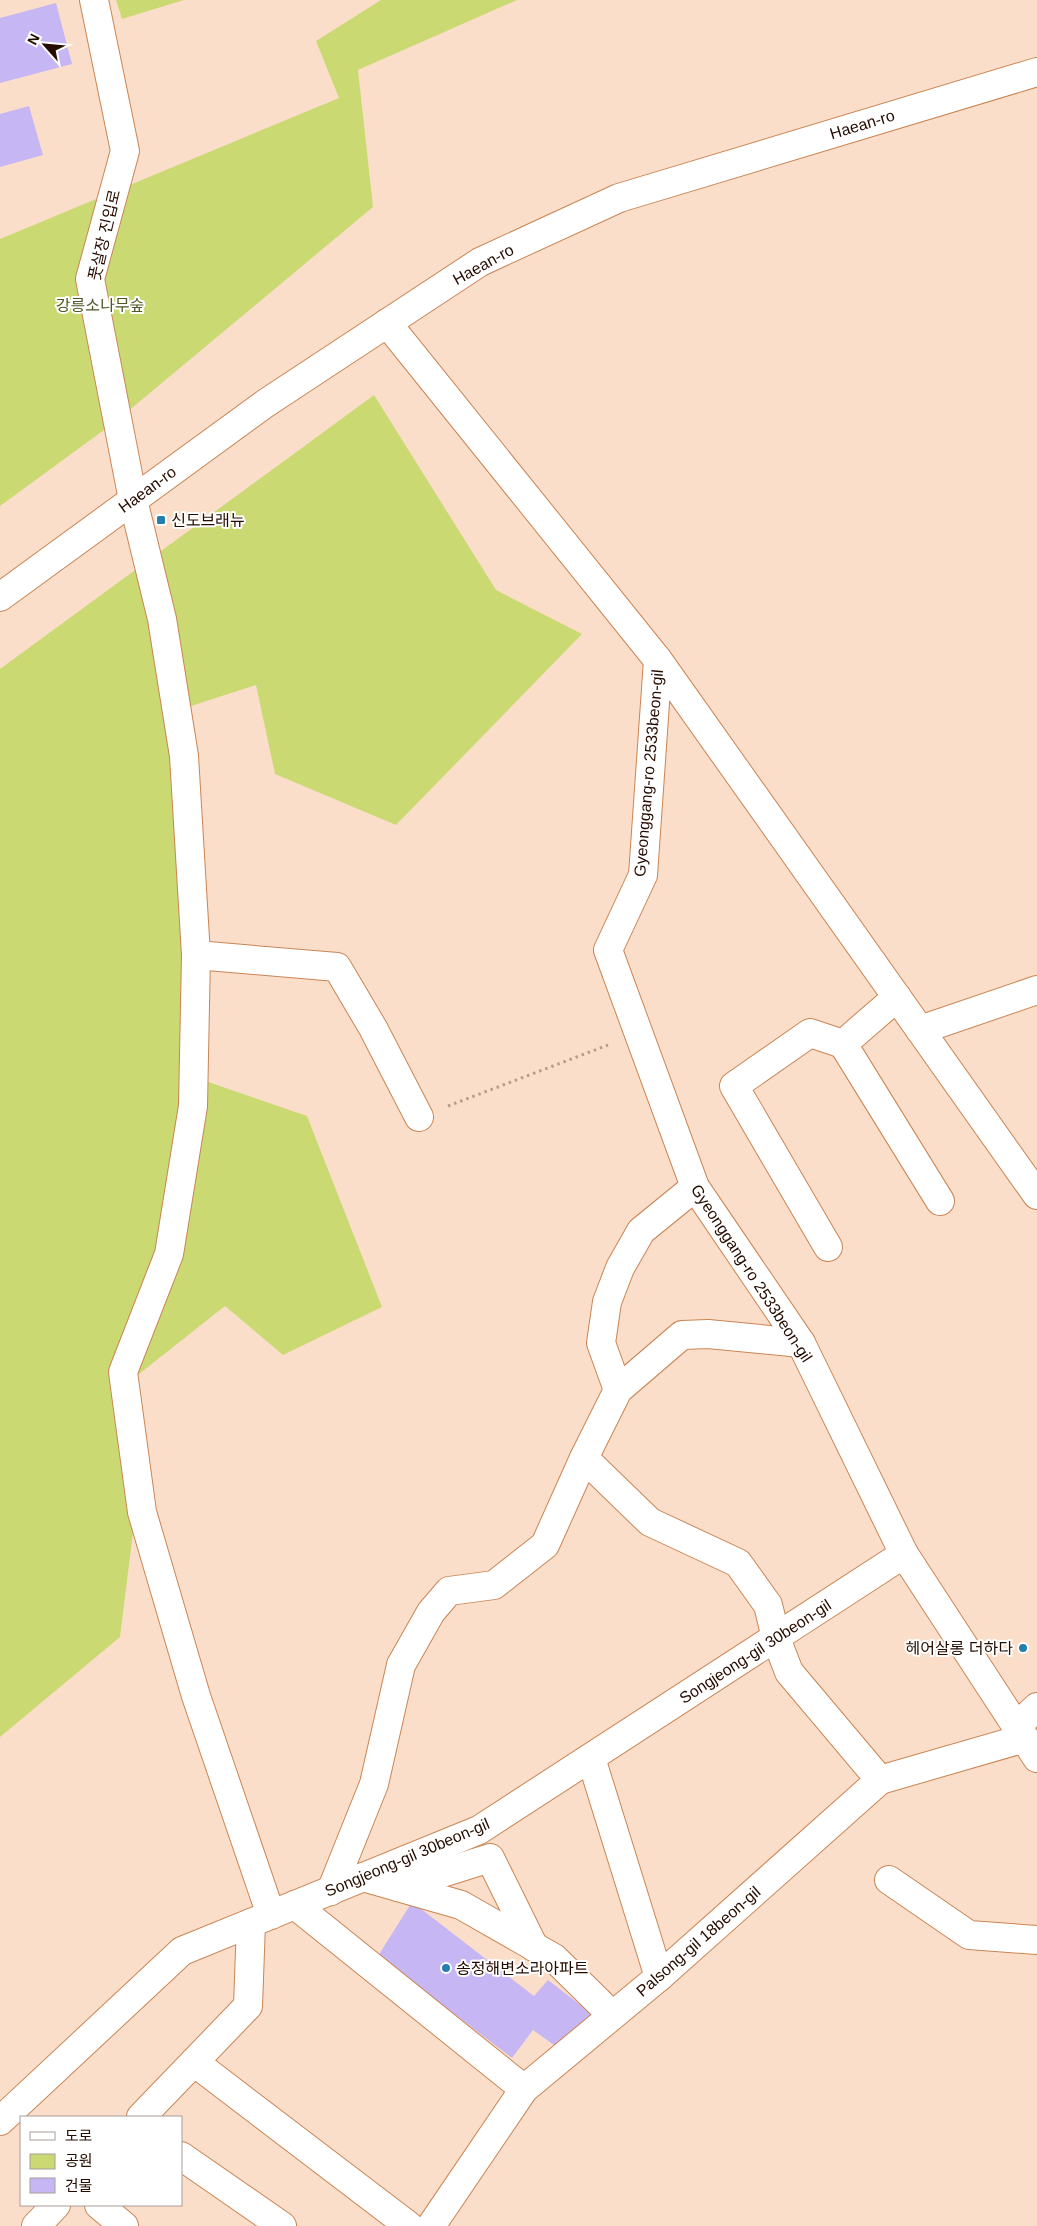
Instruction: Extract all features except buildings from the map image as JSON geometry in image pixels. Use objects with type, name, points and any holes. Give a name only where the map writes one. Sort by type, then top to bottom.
[{"type":"street","name":"풋살장 진입로","points":[[94,0],[125,152],[90,279],[133,500],[162,618],[184,756],[196,955],[193,1106],[169,1254],[123,1372],[142,1512],[196,1696],[272,1915]]},
{"type":"street","name":"Haean-ro","points":[[0,597],[266,403],[480,262],[619,198],[1037,72]]},
{"type":"street","points":[[387,324],[658,660],[1037,1195]]},
{"type":"street","name":"Gyeonggang-ro 2533beon-gil","points":[[658,660],[643,875],[608,950],[695,1187],[801,1343],[904,1554],[1026,1741]]},
{"type":"street","points":[[196,955],[336,967],[373,1028],[418,1117]]},
{"type":"street","points":[[920,1030],[1037,990]]},
{"type":"street","points":[[843,1044],[897,997]]},
{"type":"street","points":[[828,1247],[734,1086],[810,1033],[843,1044],[940,1201]]},
{"type":"street","points":[[618,1390],[601,1343],[606,1302],[620,1268],[641,1231],[695,1187]]},
{"type":"street","points":[[331,1891],[374,1784],[401,1665],[431,1612],[449,1591],[494,1585],[545,1545],[584,1458],[618,1390],[682,1335],[708,1334],[801,1343]]},
{"type":"street","points":[[584,1458],[650,1522],[738,1563],[768,1605],[776,1638],[789,1672],[880,1780]]},
{"type":"street","name":"Songjeong-gil 30beon-gil","points":[[0,2121],[182,1951],[479,1830],[904,1554]]},
{"type":"street","points":[[1026,1741],[1037,1707]]},
{"type":"street","name":"Palsong-gil 18beon-gil","points":[[431,2226],[524,2089],[659,1977],[880,1780],[1026,1741]]},
{"type":"street","points":[[591,1758],[659,1977]]},
{"type":"street","points":[[398,1887],[490,1858],[534,1947]]},
{"type":"street","points":[[363,1877],[461,1905],[554,1958],[612,2016]]},
{"type":"street","points":[[889,1880],[969,1935],[1037,1940]]},
{"type":"street","points":[[142,2116],[248,2006],[272,1915],[524,2089]]},
{"type":"street","points":[[194,2062],[409,2226]]},
{"type":"street","points":[[182,2157],[282,2226]]},
{"type":"street","points":[[36,2226],[55,2206]]},
{"type":"street","points":[[101,2206],[124,2226]]},
{"type":"path","points":[[418,1117],[639,1033]]},
{"type":"green space","points":[[116,0],[184,0],[122,19]]},
{"type":"green space","name":"강릉소나무숲","points":[[381,0],[517,0],[358,70],[373,207],[115,422],[0,506],[0,239],[339,98],[316,41]]},
{"type":"green space","points":[[374,395],[496,590],[582,634],[396,825],[275,774],[256,685],[191,706],[196,955],[194,1077],[307,1116],[382,1307],[283,1355],[225,1306],[134,1378],[139,1484],[120,1637],[0,1737],[0,669]]},
{"type":"place","name":"신도브래뉴","points":[[161,520]]},
{"type":"place","name":"헤어살롱 더하다","points":[[1023,1648]]},
{"type":"place","name":"송정해변소라아파트","points":[[446,1968]]}]
